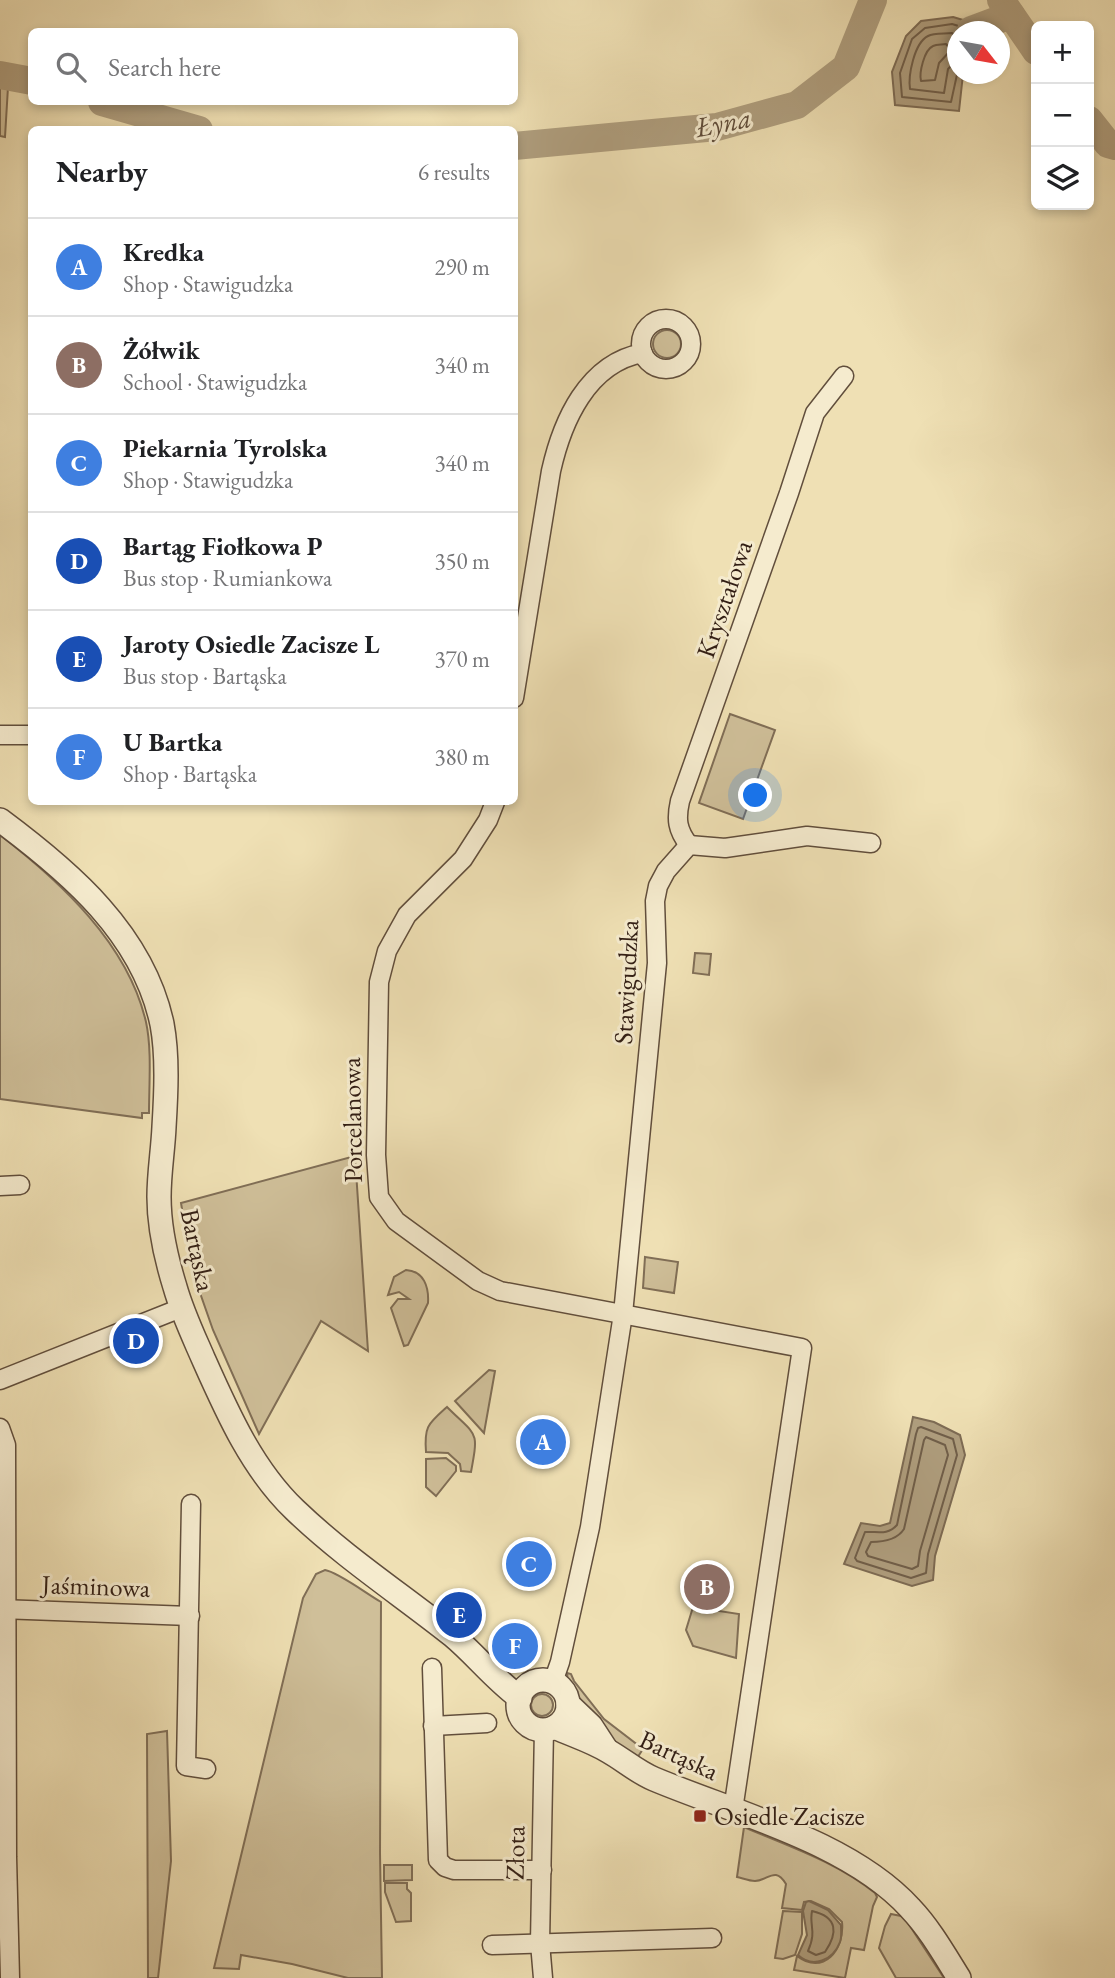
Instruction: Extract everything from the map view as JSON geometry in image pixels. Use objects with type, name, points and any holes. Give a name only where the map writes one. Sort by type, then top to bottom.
[{"type":"street","points":[[518,673],[558,441],[578,399],[598,376],[619,360],[643,353]]},
{"type":"street","name":"Kryształowa","points":[[689,845],[677,825],[680,801],[815,413],[844,376]]},
{"type":"street","points":[[0,735],[28,735]]},
{"type":"street","name":"Porcelanowa","points":[[494,805],[488,820],[463,859],[407,915],[387,951],[379,982],[376,1155],[379,1197],[397,1221],[489,1287],[623,1314]]},
{"type":"street","name":"Bartąska","points":[[0,820],[55,863],[102,910],[135,956],[149,985],[162,1024],[164,1056],[164,1126],[159,1197],[161,1230],[181,1308],[226,1409],[270,1482],[294,1509],[364,1570],[461,1644],[535,1687],[562,1689],[568,1704],[591,1726],[606,1749]]},
{"type":"street","points":[[689,845],[724,848],[807,836],[871,843]]},
{"type":"street","name":"Stawigudzka","points":[[535,1687],[590,1527],[623,1314],[657,962],[655,901],[658,886],[666,871],[689,845]]},
{"type":"street","points":[[0,1186],[20,1185]]},
{"type":"street","points":[[0,1380],[181,1308]]},
{"type":"street","points":[[623,1314],[802,1348],[733,1810]]},
{"type":"street","points":[[0,1428],[6,1445],[3,1857],[10,1978]]},
{"type":"street","points":[[191,1504],[186,1766],[206,1769]]},
{"type":"street","name":"Jaśminowa","points":[[3,1610],[190,1616]]},
{"type":"street","points":[[432,1668],[438,1860],[453,1870],[542,1870]]},
{"type":"street","name":"Bartąska","points":[[535,1687],[519,1708],[525,1722],[534,1728],[549,1728],[606,1749],[651,1778],[836,1853],[908,1905],[923,1922],[959,1978]]},
{"type":"street","points":[[549,1728],[564,1717],[568,1704]]},
{"type":"street","points":[[433,1726],[487,1723]]},
{"type":"street","name":"Złota","points":[[543,1978],[540,1943],[549,1728]]},
{"type":"street","points":[[492,1945],[712,1938]]},
{"type":"shaded area","points":[[0,77],[11,79],[8,87],[5,137],[0,136]]},
{"type":"shaded area","points":[[667,330],[677,334],[681,344],[677,354],[667,358],[657,354],[653,344],[657,334]]},
{"type":"shaded area","points":[[730,714],[775,730],[743,819],[699,803]]},
{"type":"shaded area","points":[[0,835],[68,894],[108,941],[124,966],[137,993],[148,1033],[149,1113],[142,1113],[142,1118],[0,1099]]},
{"type":"shaded area","points":[[695,953],[711,954],[709,975],[693,973]]},
{"type":"shaded area","points":[[355,1156],[368,1351],[321,1321],[259,1434],[213,1330],[192,1270],[181,1203]]},
{"type":"shaded area","points":[[645,1257],[678,1262],[674,1293],[643,1288]]},
{"type":"shaded area","points":[[406,1270],[417,1273],[424,1281],[428,1291],[428,1303],[408,1345],[404,1346],[391,1308],[398,1299],[409,1299],[399,1292],[388,1295],[394,1277]]},
{"type":"shaded area","points":[[489,1370],[495,1371],[484,1433],[455,1401]]},
{"type":"shaded area","points":[[447,1407],[470,1429],[475,1440],[471,1472],[461,1471],[460,1464],[448,1453],[426,1452],[429,1426]]},
{"type":"shaded area","points":[[446,1458],[456,1466],[456,1471],[436,1496],[426,1487],[426,1459]]},
{"type":"shaded area","points":[[325,1570],[345,1579],[381,1602],[382,1978],[348,1978],[241,1955],[239,1969],[214,1968],[303,1598],[316,1574]]},
{"type":"shaded area","points":[[693,1607],[739,1614],[736,1658],[693,1646],[686,1630]]},
{"type":"shaded area","points":[[567,1673],[571,1674],[604,1719],[643,1749],[637,1758],[615,1742],[583,1710],[569,1686]]},
{"type":"shaded area","points":[[542,1694],[550,1697],[553,1705],[550,1713],[542,1716],[534,1713],[531,1705],[534,1697]]},
{"type":"shaded area","points":[[167,1731],[171,1861],[158,1978],[148,1978],[147,1734]]},
{"type":"shaded area","points":[[744,1827],[845,1872],[875,1893],[877,1897],[864,1950],[851,1948],[845,1978],[794,1970],[797,1956],[815,1963],[830,1957],[840,1942],[842,1922],[829,1909],[811,1901],[804,1902],[802,1910],[782,1908],[786,1884],[778,1876],[772,1875],[755,1881],[737,1877]]},
{"type":"shaded area","points":[[384,1865],[412,1865],[412,1880],[384,1881]]},
{"type":"shaded area","points":[[385,1883],[407,1883],[407,1889],[411,1893],[411,1921],[396,1922],[385,1892]]},
{"type":"shaded area","points":[[783,1911],[802,1912],[802,1934],[795,1955],[783,1959],[775,1958]]},
{"type":"shaded area","points":[[891,1914],[906,1920],[944,1978],[896,1978],[879,1948]]},
{"type":"water","points":[[953,17],[967,21],[947,21],[947,84],[962,84],[959,111],[895,105],[892,72],[906,36],[921,21]]},
{"type":"water","points":[[913,1417],[934,1422],[960,1435],[965,1455],[935,1556],[933,1580],[912,1586],[844,1564],[861,1523],[880,1526],[890,1523]]},
{"type":"water","points":[[809,1901],[828,1910],[841,1925],[840,1942],[833,1954],[816,1962],[798,1955],[807,1935],[803,1911]]},
{"type":"waterway","name":"Łyna","points":[[518,146],[717,127],[797,105],[846,67],[873,0]]},
{"type":"waterway","name":"Łyna","points":[[1001,0],[1031,44]]},
{"type":"waterway","points":[[995,21],[1011,15]]},
{"type":"waterway","name":"Łyna","points":[[0,75],[28,80]]},
{"type":"waterway","name":"Łyna","points":[[112,105],[185,126]]},
{"type":"waterway","name":"Łyna","points":[[1094,126],[1108,144],[1115,146]]},
{"type":"place","name":"Bartąg Fiołkowa P","points":[[136,1341]]},
{"type":"place","name":"Kredka","points":[[543,1442]]},
{"type":"place","name":"Piekarnia Tyrolska","points":[[529,1564]]},
{"type":"place","name":"Żółwik","points":[[707,1587]]},
{"type":"place","name":"Jaroty Osiedle Zacisze L","points":[[459,1615]]},
{"type":"place","name":"U Bartka","points":[[515,1646]]},
{"type":"place","name":"Osiedle Zacisze","points":[[700,1816]]}]
